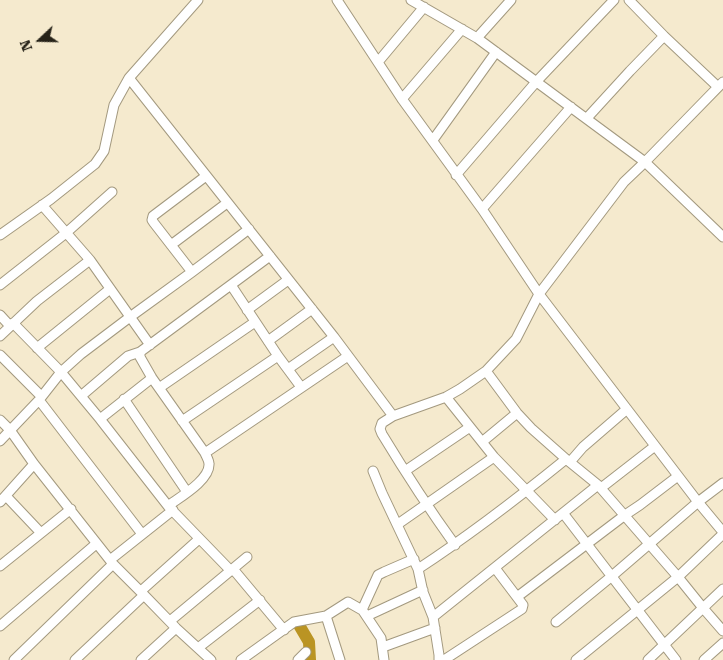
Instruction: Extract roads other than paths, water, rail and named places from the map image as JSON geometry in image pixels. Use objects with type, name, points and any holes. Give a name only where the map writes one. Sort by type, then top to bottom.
[{"type":"street","points":[[0,235],[95,164],[104,151],[114,105],[129,78],[198,0]]},
{"type":"street","points":[[337,0],[402,99],[482,209],[539,294],[723,533],[678,576],[576,660]]},
{"type":"street","points":[[411,0],[477,38],[645,162],[723,237]]},
{"type":"street","points":[[477,38],[511,0]]},
{"type":"street","points":[[456,175],[536,82],[614,0]]},
{"type":"street","points":[[455,545],[405,471],[380,429],[382,424],[393,416],[446,397],[486,371],[516,339],[539,294],[624,182],[720,84],[664,36],[629,0]]},
{"type":"street","points":[[378,62],[424,7]]},
{"type":"street","points":[[402,99],[462,29]]},
{"type":"street","points":[[587,118],[664,36]]},
{"type":"street","points":[[433,140],[496,52]]},
{"type":"street","points":[[129,78],[334,337],[393,416]]},
{"type":"street","points":[[482,209],[571,107]]},
{"type":"street","points":[[192,272],[152,220],[153,216],[206,176]]},
{"type":"street","points":[[0,285],[112,192]]},
{"type":"street","points":[[171,245],[227,204]]},
{"type":"street","points":[[42,205],[90,260],[150,345]]},
{"type":"street","points":[[0,441],[61,372],[81,354],[248,230]]},
{"type":"street","points":[[81,396],[128,356],[140,352],[150,345],[270,256]]},
{"type":"street","points":[[0,336],[37,301],[90,260]]},
{"type":"street","points":[[247,310],[288,280]]},
{"type":"street","points":[[231,285],[301,387]]},
{"type":"street","points":[[37,348],[110,289]]},
{"type":"street","points":[[268,341],[312,309]]},
{"type":"street","points":[[0,315],[61,372],[171,508],[260,600],[284,630]]},
{"type":"street","points":[[160,388],[255,322]]},
{"type":"street","points":[[288,369],[334,337]]},
{"type":"street","points":[[14,660],[111,562],[187,492],[202,481],[208,470],[209,462],[205,452],[152,378],[140,357],[140,352]]},
{"type":"street","points":[[0,355],[40,398],[142,534]]},
{"type":"street","points":[[182,421],[278,356]]},
{"type":"street","points":[[205,452],[348,356]]},
{"type":"street","points":[[486,371],[531,428],[599,486],[678,576],[702,608],[723,631]]},
{"type":"street","points":[[100,419],[152,378]]},
{"type":"street","points":[[446,397],[494,457],[555,520]]},
{"type":"street","points":[[124,399],[187,492]]},
{"type":"street","points":[[418,569],[455,545],[568,460],[627,409]]},
{"type":"street","points":[[482,442],[517,412]]},
{"type":"street","points":[[0,420],[10,430],[34,464],[111,562],[210,660]]},
{"type":"street","points":[[405,471],[470,427]]},
{"type":"street","points":[[433,618],[563,513],[656,446]]},
{"type":"street","points":[[398,524],[494,457]]},
{"type":"street","points":[[34,464],[3,499],[41,533]]},
{"type":"street","points":[[373,471],[418,569],[433,618],[439,660]]},
{"type":"street","points":[[517,597],[678,476]]},
{"type":"street","points":[[556,622],[723,483]]},
{"type":"street","points":[[0,566],[71,510]]},
{"type":"street","points":[[563,513],[676,660]]},
{"type":"street","points":[[75,660],[199,539]]},
{"type":"street","points":[[0,626],[96,544]]},
{"type":"street","points":[[141,660],[173,624],[247,557]]},
{"type":"street","points":[[365,613],[369,596],[378,576],[414,559]]},
{"type":"street","points":[[444,660],[522,609],[523,605],[494,568]]},
{"type":"street","points":[[365,613],[423,590]]},
{"type":"street","points":[[648,660],[723,590]]},
{"type":"street","points":[[241,660],[294,622],[326,616],[348,602],[369,596]]},
{"type":"street","points":[[198,648],[260,600]]},
{"type":"street","points":[[348,602],[365,613],[382,638],[384,660]]},
{"type":"street","points":[[326,616],[340,660]]},
{"type":"street","points":[[383,647],[435,628]]},
{"type":"street","points":[[704,660],[723,643]]},
{"type":"street","points":[[298,660],[306,652]]},
{"type":"waterway","points":[[299,625],[309,642],[310,660]]}]
